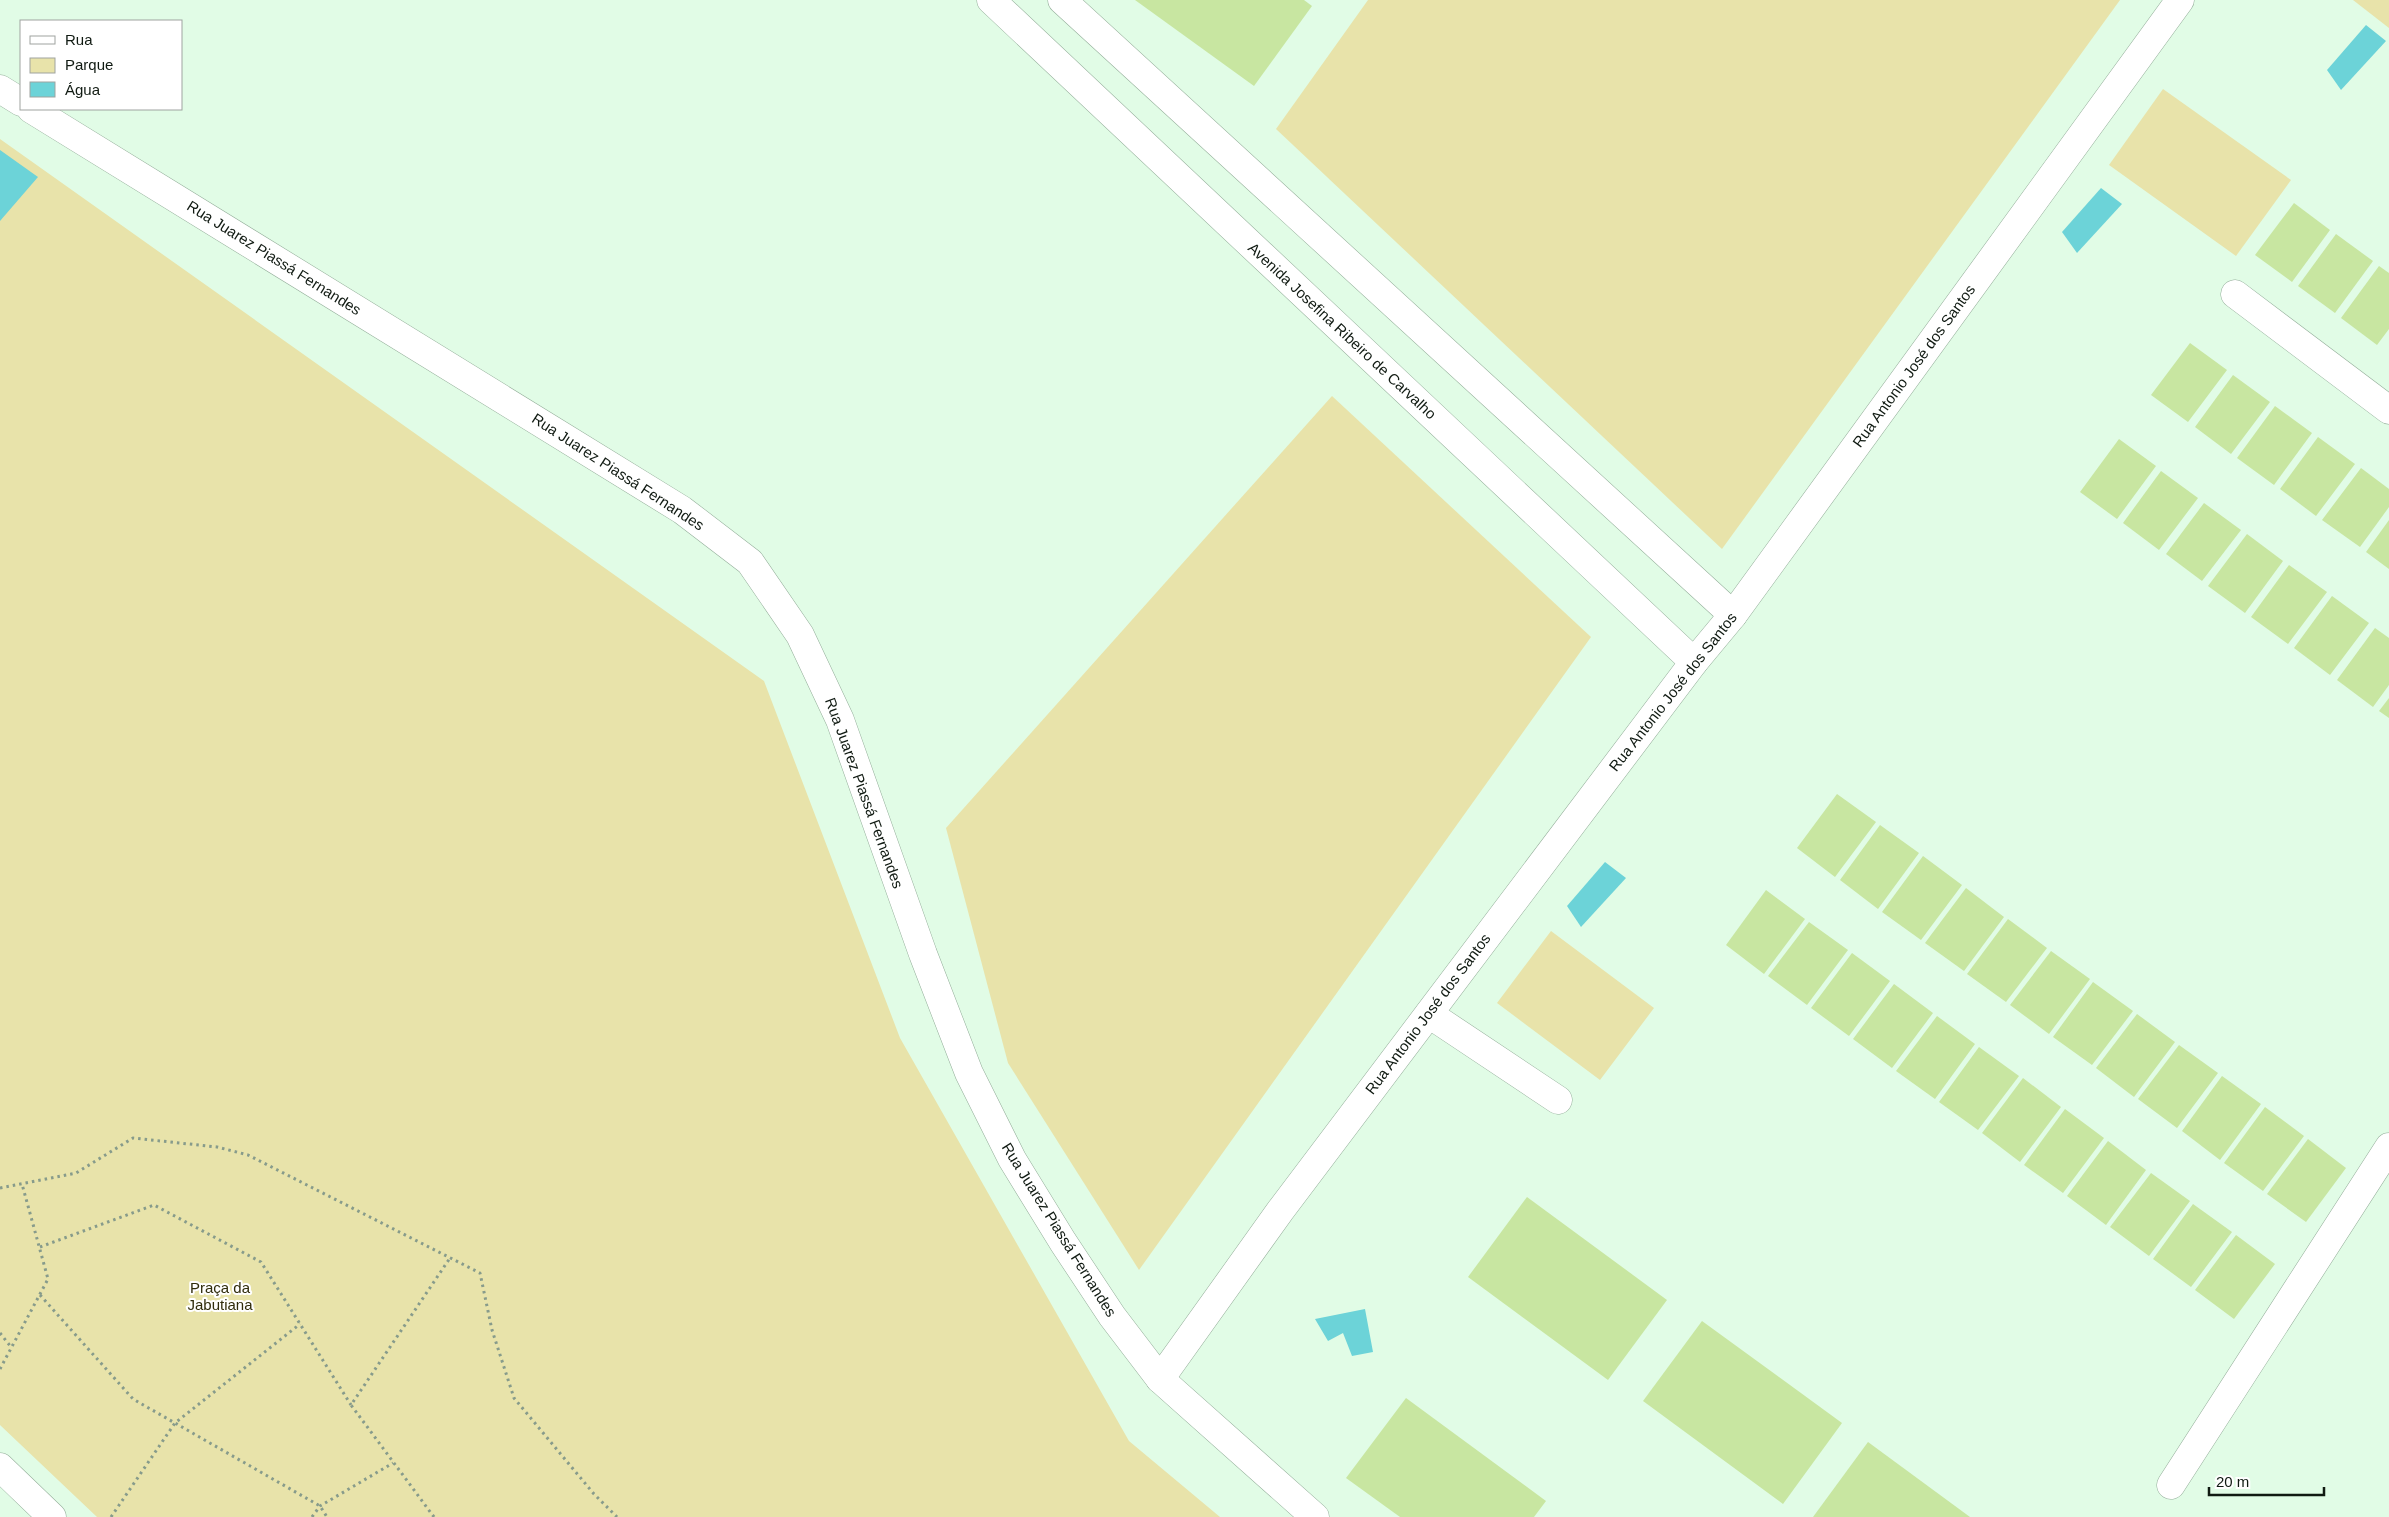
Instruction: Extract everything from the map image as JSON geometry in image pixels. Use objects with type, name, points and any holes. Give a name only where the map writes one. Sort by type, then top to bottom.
[{"type":"street","name":"Avenida Josefina Ribeiro de Carvalho","points":[[991,0],[1694,662]]},
{"type":"street","points":[[1062,0],[1733,615]]},
{"type":"street","name":"Rua Antonio José dos Santos","points":[[1160,1379],[1280,1211],[1694,662],[1733,615],[2180,0]]},
{"type":"street","points":[[0,89],[20,101]]},
{"type":"street","name":"Rua Juarez Piassá Fernandes","points":[[34,110],[682,510],[750,562],[800,635],[840,720],[923,954],[969,1073],[1008,1151],[1063,1242],[1112,1316],[1160,1379],[1315,1517]]},
{"type":"street","points":[[2234,294],[2389,410]]},
{"type":"street","points":[[1429,1014],[1558,1100]]},
{"type":"street","points":[[2171,1485],[2389,1147]]},
{"type":"street","points":[[0,1467],[52,1517]]},
{"type":"path","points":[[0,1188],[76,1173],[133,1138],[217,1146],[248,1155],[480,1273],[492,1330],[514,1398],[594,1494],[617,1517]]},
{"type":"path","points":[[0,1369],[48,1279],[22,1184]]},
{"type":"path","points":[[40,1247],[154,1204],[261,1262],[351,1405],[434,1517]]},
{"type":"path","points":[[351,1405],[450,1258]]},
{"type":"path","points":[[40,1295],[133,1399],[320,1506],[327,1517]]},
{"type":"path","points":[[111,1517],[175,1423],[300,1324]]},
{"type":"path","points":[[0,1333],[11,1347]]},
{"type":"path","points":[[312,1517],[320,1506],[393,1463]]},
{"type":"green space","points":[[1368,0],[2120,0],[1722,549],[1276,129]]},
{"type":"green space","points":[[2353,0],[2389,0],[2389,28]]},
{"type":"green space","points":[[2163,89],[2291,180],[2236,256],[2109,165]]},
{"type":"green space","name":"Praça da Jabutiana","points":[[0,139],[764,681],[900,1038],[1129,1441],[1220,1517],[97,1517],[0,1425]]},
{"type":"green space","points":[[1332,396],[1591,637],[1139,1270],[1008,1063],[946,828]]},
{"type":"green space","points":[[1551,931],[1654,1008],[1600,1080],[1497,1003]]},
{"type":"water","points":[[2366,25],[2386,41],[2341,90],[2327,70]]},
{"type":"water","points":[[0,150],[38,177],[0,221]]},
{"type":"water","points":[[2101,188],[2122,204],[2077,253],[2062,232]]},
{"type":"water","points":[[1605,862],[1626,878],[1581,927],[1567,906]]},
{"type":"water","points":[[1365,1309],[1373,1352],[1352,1356],[1343,1333],[1328,1341],[1315,1319]]},
{"type":"building","points":[[1135,0],[1304,0],[1312,6],[1254,86]]},
{"type":"building","points":[[2294,203],[2330,230],[2292,282],[2255,255]]},
{"type":"building","points":[[2336,234],[2373,261],[2335,313],[2298,286]]},
{"type":"building","points":[[2379,266],[2389,273],[2389,329],[2377,345],[2341,318]]},
{"type":"building","points":[[2190,343],[2227,370],[2188,422],[2151,395]]},
{"type":"building","points":[[2233,375],[2270,402],[2231,454],[2195,427]]},
{"type":"building","points":[[2275,406],[2312,433],[2274,485],[2237,458]]},
{"type":"building","points":[[2318,437],[2355,464],[2316,516],[2280,489]]},
{"type":"building","points":[[2119,439],[2156,466],[2117,519],[2080,492]]},
{"type":"building","points":[[2361,468],[2389,489],[2389,507],[2360,547],[2322,520]]},
{"type":"building","points":[[2161,471],[2198,498],[2159,550],[2123,523]]},
{"type":"building","points":[[2204,503],[2241,530],[2202,581],[2166,554]]},
{"type":"building","points":[[2389,520],[2389,569],[2366,552]]},
{"type":"building","points":[[2247,534],[2283,561],[2245,613],[2208,586]]},
{"type":"building","points":[[2289,565],[2327,592],[2288,644],[2251,617]]},
{"type":"building","points":[[2332,596],[2369,623],[2330,675],[2294,648]]},
{"type":"building","points":[[2375,628],[2389,638],[2389,685],[2373,707],[2337,680]]},
{"type":"building","points":[[2389,698],[2389,718],[2379,711]]},
{"type":"building","points":[[1837,794],[1876,822],[1835,877],[1797,848]]},
{"type":"building","points":[[1880,825],[1919,853],[1878,909],[1840,880]]},
{"type":"building","points":[[1923,856],[1962,885],[1921,940],[1882,912]]},
{"type":"building","points":[[1966,888],[2004,917],[1964,971],[1925,943]]},
{"type":"building","points":[[1766,890],[1805,919],[1764,974],[1726,945]]},
{"type":"building","points":[[2008,919],[2047,948],[2006,1002],[1967,974]]},
{"type":"building","points":[[1809,922],[1848,950],[1807,1005],[1768,976]]},
{"type":"building","points":[[2051,951],[2090,979],[2049,1034],[2010,1005]]},
{"type":"building","points":[[1852,953],[1890,981],[1849,1036],[1811,1008]]},
{"type":"building","points":[[2093,982],[2133,1011],[2092,1065],[2053,1037]]},
{"type":"building","points":[[1894,984],[1933,1013],[1892,1068],[1853,1039]]},
{"type":"building","points":[[2137,1014],[2175,1042],[2134,1097],[2096,1068]]},
{"type":"building","points":[[1937,1016],[1975,1044],[1935,1099],[1896,1071]]},
{"type":"building","points":[[2179,1045],[2218,1073],[2177,1128],[2138,1099]]},
{"type":"building","points":[[1979,1047],[2019,1076],[1978,1130],[1939,1102]]},
{"type":"building","points":[[2222,1076],[2261,1104],[2220,1160],[2182,1131]]},
{"type":"building","points":[[2023,1078],[2061,1107],[2020,1162],[1982,1133]]},
{"type":"building","points":[[2265,1107],[2304,1136],[2263,1191],[2224,1163]]},
{"type":"building","points":[[2065,1109],[2104,1138],[2063,1193],[2024,1165]]},
{"type":"building","points":[[2308,1139],[2346,1168],[2306,1222],[2267,1194]]},
{"type":"building","points":[[2108,1141],[2146,1170],[2106,1225],[2067,1196]]},
{"type":"building","points":[[2151,1173],[2190,1201],[2149,1256],[2110,1227]]},
{"type":"building","points":[[1527,1197],[1667,1300],[1608,1380],[1468,1277]]},
{"type":"building","points":[[2193,1204],[2232,1232],[2191,1287],[2153,1259]]},
{"type":"building","points":[[2236,1235],[2275,1264],[2234,1319],[2195,1290]]},
{"type":"building","points":[[1702,1321],[1842,1423],[1783,1504],[1643,1401]]},
{"type":"building","points":[[1406,1398],[1546,1501],[1534,1517],[1400,1517],[1346,1478]]},
{"type":"building","points":[[1868,1442],[1970,1517],[1813,1517]]}]
